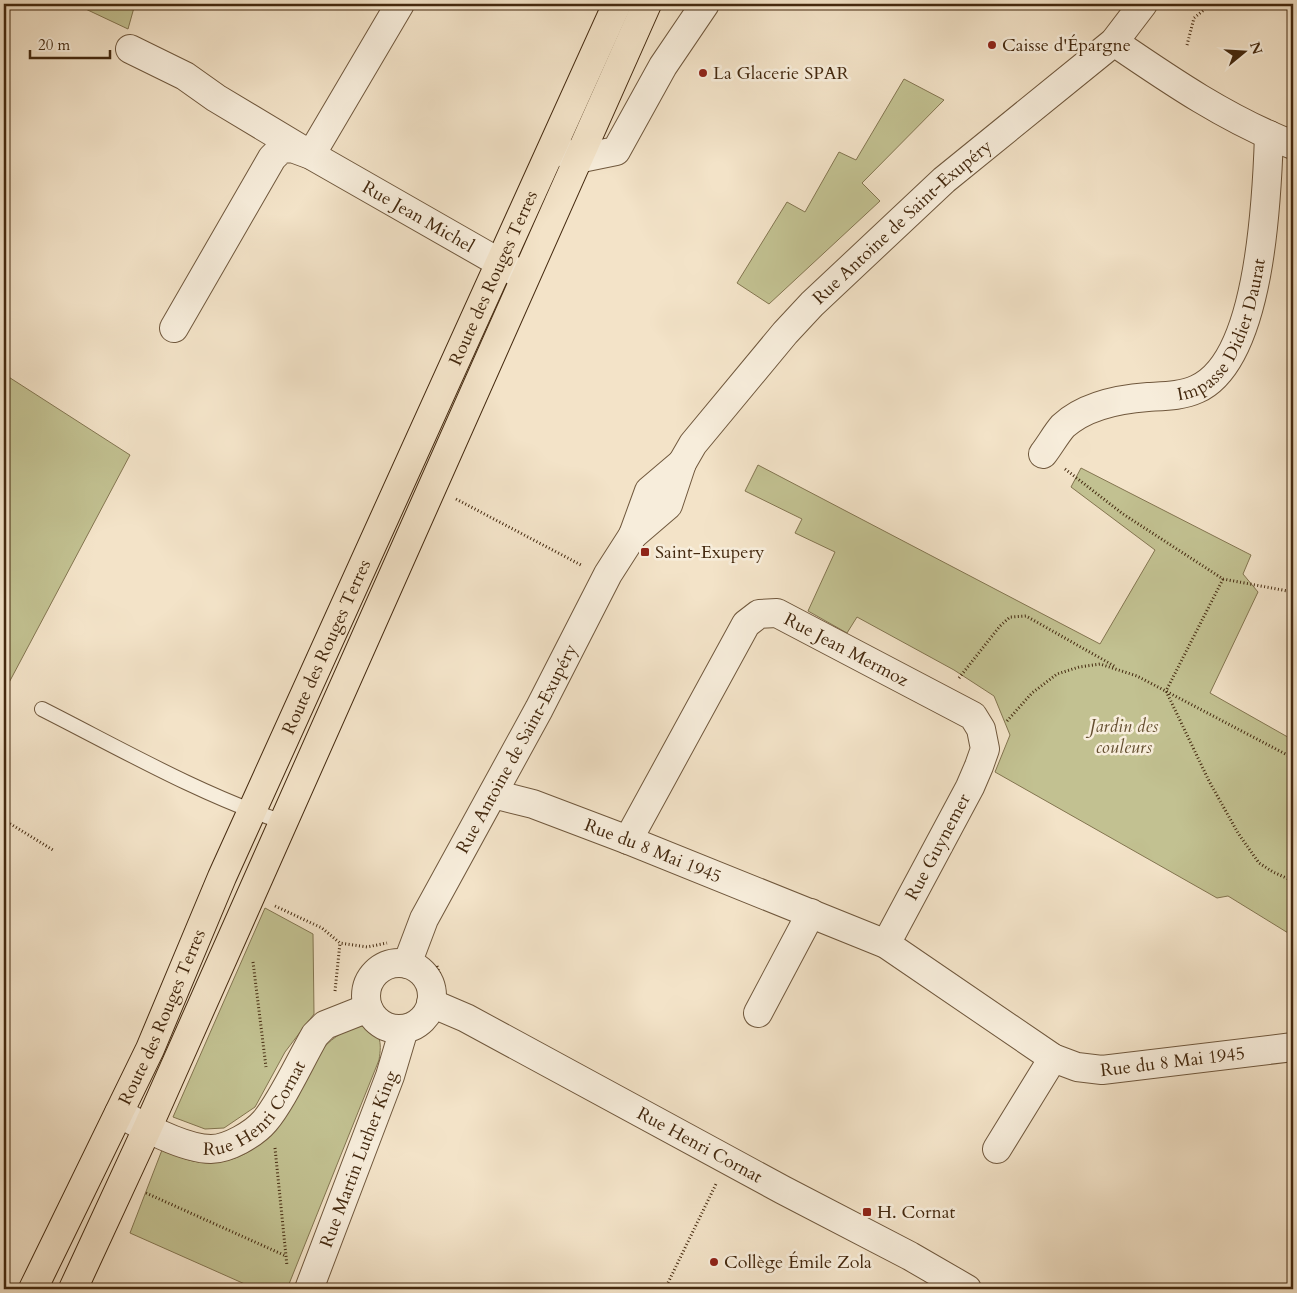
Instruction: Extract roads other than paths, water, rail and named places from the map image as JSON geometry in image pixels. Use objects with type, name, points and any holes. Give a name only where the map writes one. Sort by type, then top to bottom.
[{"type":"main road","name":"Route des Rouges Terres","points":[[33,1289],[150,1049],[252,812],[617,4]]},
{"type":"main road","name":"Route des Rouges Terres","points":[[73,1289],[647,4]]},
{"type":"street","points":[[312,155],[400,4]]},
{"type":"street","points":[[552,148],[577,158],[616,151],[663,66],[705,4]]},
{"type":"street","name":"Rue Antoine de Saint-Exupéry","points":[[411,955],[424,919],[493,794],[608,574],[633,535],[648,491],[682,463],[693,444],[785,333],[812,304],[944,180],[1114,42],[1143,4]]},
{"type":"street","points":[[1114,42],[1203,102],[1281,140]]},
{"type":"street","name":"Rue Jean Michel","points":[[130,48],[185,76],[216,98],[312,155],[524,277]]},
{"type":"street","name":"Impasse Didier Daurat","points":[[1043,454],[1063,426],[1087,410],[1123,401],[1170,396],[1196,389],[1216,376],[1232,349],[1247,312],[1281,140]]},
{"type":"street","name":"Rue Jean Michel","points":[[174,328],[272,158],[281,149],[292,148],[312,155]]},
{"type":"street","name":"Rue Jean Mermoz","points":[[628,840],[746,624],[759,614],[777,613],[973,716],[981,729],[985,749]]},
{"type":"street","name":"Rue Guynemer","points":[[886,944],[970,787],[985,749]]},
{"type":"street","name":"Rue du 8 Mai 1945","points":[[493,794],[533,804],[628,840],[886,944],[1052,1058],[1077,1067],[1102,1070],[1293,1047]]},
{"type":"street","points":[[758,1013],[811,913]]},
{"type":"street","points":[[411,955],[429,983],[431,1003],[422,1020],[404,1029],[393,1028],[382,1024],[373,1017],[365,997],[371,978],[387,965],[397,963],[411,955]]},
{"type":"street","name":"Rue Henri Cornat","points":[[431,1003],[466,1018],[728,1161],[910,1256],[967,1289]]},
{"type":"street","name":"Rue Henri Cornat","points":[[118,1113],[146,1129],[204,1148],[213,1149],[239,1140],[264,1122],[315,1035],[326,1025],[368,1008]]},
{"type":"street","name":"Rue Martin Luther King","points":[[310,1289],[390,1076],[404,1029]]},
{"type":"street","points":[[997,1149],[1052,1058]]},
{"type":"lane","points":[[42,709],[163,771],[252,812],[282,822]]},
{"type":"place","name":"Caisse d'Épargne","points":[[992,45]]},
{"type":"place","name":"La Glacerie SPAR","points":[[703,73]]},
{"type":"place","name":"Saint-Exupery","points":[[645,552]]},
{"type":"place","name":"H. Cornat","points":[[867,1212]]},
{"type":"place","name":"Collège Émile Zola","points":[[714,1262]]},
{"type":"park label","name":"Jardin des couleurs","points":[[1124,736]]}]
